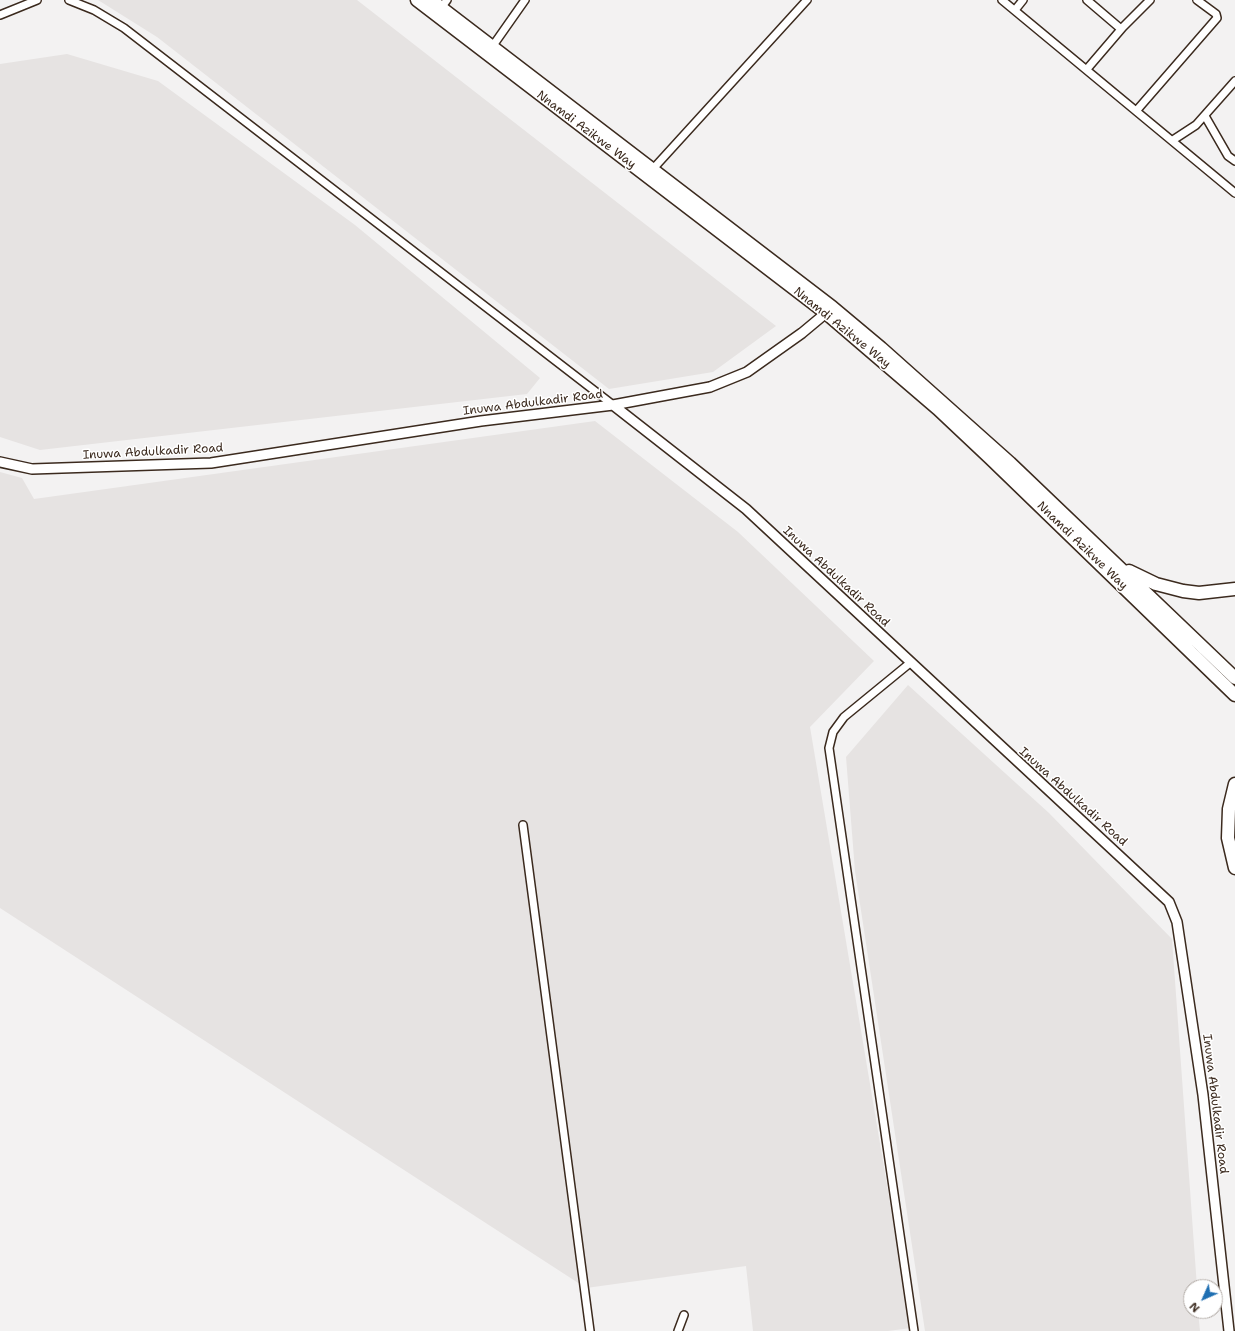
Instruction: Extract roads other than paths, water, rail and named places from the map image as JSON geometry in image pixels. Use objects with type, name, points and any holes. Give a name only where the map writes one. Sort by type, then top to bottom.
[{"type":"highway","name":"Nnamdi Azikwe Way","points":[[416,0],[829,310],[990,458],[1235,695]]},
{"type":"highway","name":"Nnamdi Azikwe Way","points":[[431,0],[444,4],[492,47],[652,170],[926,387],[1010,463],[1235,678]]},
{"type":"highway","points":[[1111,560],[1141,578],[1171,589],[1198,593],[1235,589]]},
{"type":"highway","points":[[1235,784],[1229,809],[1228,830],[1230,852],[1235,868]]},
{"type":"street","points":[[0,15],[37,0]]},
{"type":"street","points":[[69,0],[94,10],[124,28],[613,405],[710,387],[747,372],[802,333],[829,310]]},
{"type":"street","points":[[492,47],[525,0]]},
{"type":"street","points":[[652,170],[807,0]]},
{"type":"street","points":[[1002,0],[1137,110],[1235,193]]},
{"type":"street","points":[[1015,10],[1023,0]]},
{"type":"street","points":[[1087,0],[1121,29]]},
{"type":"street","points":[[1087,69],[1121,29],[1150,0]]},
{"type":"street","points":[[1137,110],[1217,18],[1216,14],[1197,0]]},
{"type":"street","points":[[1173,140],[1196,125],[1235,81]]},
{"type":"street","points":[[1205,116],[1228,156],[1235,161]]},
{"type":"street","name":"Inuwa Abdulkadir Road","points":[[0,462],[32,469],[211,463],[481,421],[613,405],[746,509],[1169,902],[1177,922],[1203,1095],[1229,1331]]},
{"type":"street","points":[[910,663],[844,717],[833,732],[829,748],[913,1331]]},
{"type":"street","points":[[523,825],[590,1331]]},
{"type":"street","points":[[678,1331],[684,1315]]}]
